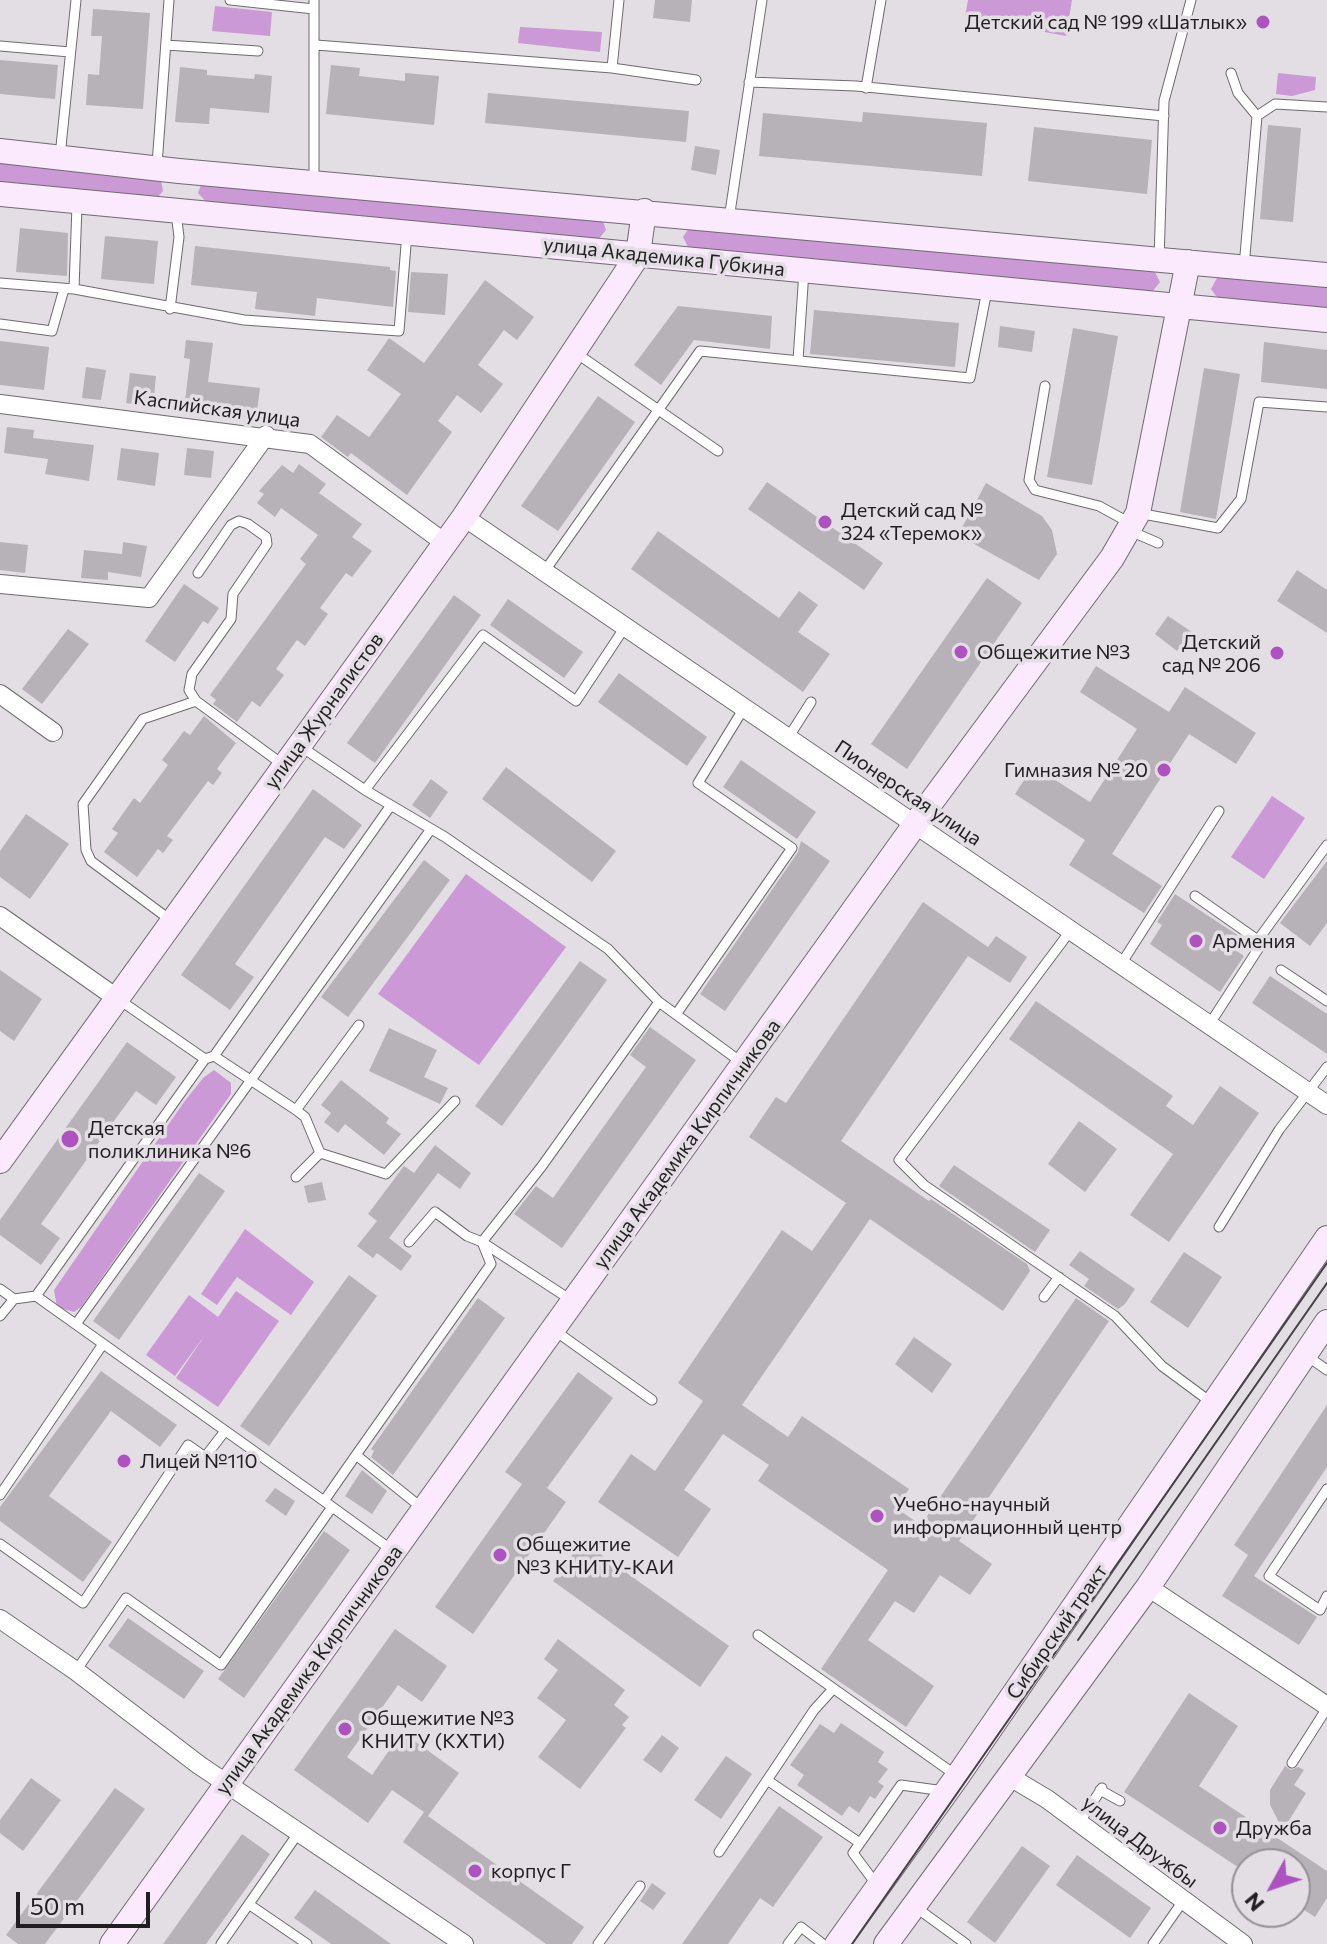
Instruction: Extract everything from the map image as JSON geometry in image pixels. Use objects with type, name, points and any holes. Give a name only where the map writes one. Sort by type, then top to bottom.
[{"type":"street","points":[[0,151],[168,170],[1327,275]]},
{"type":"street","points":[[168,170],[175,209]]},
{"type":"street","name":"улица Академика Губкина","points":[[0,194],[1327,320]]},
{"type":"street","points":[[638,255],[644,211]]},
{"type":"street","name":"улица Журналистов","points":[[0,1161],[464,517],[638,255]]},
{"type":"street","name":"улица Академика Кирпичникова","points":[[112,1944],[916,825],[1112,558],[1131,522],[1181,308],[1188,262]]},
{"type":"street","name":"Каспийская улица","points":[[0,404],[266,435],[310,444],[445,543]]},
{"type":"street","points":[[0,584],[149,598],[266,435]]},
{"type":"street","name":"Пионерская улица","points":[[464,517],[1327,1105]]},
{"type":"street","points":[[0,694],[53,732]]},
{"type":"street","points":[[0,916],[118,999]]},
{"type":"street","name":"Сибирский тракт","points":[[837,1944],[952,1784],[1327,1238]]},
{"type":"street","points":[[886,1944],[1148,1587],[1327,1322]]},
{"type":"street","points":[[1148,1587],[1327,1707]]},
{"type":"street","points":[[0,1619],[76,1671],[228,1785],[464,1944]]},
{"type":"street","name":"улица Дружбы","points":[[1010,1777],[1079,1823],[1243,1944]]},
{"type":"lane","points":[[60,156],[76,0]]},
{"type":"lane","points":[[168,170],[166,45],[169,0]]},
{"type":"lane","points":[[230,0],[314,4],[316,45],[311,142],[314,182]]},
{"type":"lane","points":[[612,68],[619,0]]},
{"type":"lane","points":[[729,219],[762,0]]},
{"type":"lane","points":[[866,88],[881,0]]},
{"type":"lane","points":[[1159,260],[1164,101],[1191,0]]},
{"type":"lane","points":[[166,45],[258,51]]},
{"type":"lane","points":[[316,45],[612,68],[696,80]]},
{"type":"lane","points":[[0,46],[70,52]]},
{"type":"lane","points":[[1231,73],[1238,93],[1257,116],[1244,267]]},
{"type":"lane","points":[[749,82],[866,88],[1164,116]]},
{"type":"lane","points":[[1257,116],[1275,104],[1327,107]]},
{"type":"lane","points":[[0,324],[52,331],[69,289],[78,201]]},
{"type":"lane","points":[[170,309],[179,237],[175,209]]},
{"type":"lane","points":[[0,283],[69,289],[244,320],[399,331],[407,232]]},
{"type":"lane","points":[[798,360],[804,271]]},
{"type":"lane","points":[[544,572],[700,351],[970,378],[988,289]]},
{"type":"lane","points":[[574,352],[718,451]]},
{"type":"lane","points":[[1045,386],[1029,480],[1035,490],[1099,506],[1131,522],[1158,543]]},
{"type":"lane","points":[[1131,522],[1218,528],[1241,499],[1259,402],[1327,407]]},
{"type":"lane","points":[[198,573],[231,525],[239,521],[248,524],[266,537],[267,544],[233,594],[231,619],[192,674],[189,690],[196,701],[285,766]]},
{"type":"lane","points":[[365,790],[483,635],[576,701],[625,627]]},
{"type":"lane","points":[[173,922],[91,861],[86,850],[83,804],[143,719],[196,701]]},
{"type":"lane","points":[[788,738],[811,702]]},
{"type":"lane","points":[[677,1013],[792,848],[698,783],[744,708]]},
{"type":"lane","points":[[300,745],[389,808],[431,829],[448,833],[608,949],[659,1002],[744,1064]]},
{"type":"lane","points":[[36,1296],[389,808]]},
{"type":"lane","points":[[1121,964],[1219,811]]},
{"type":"lane","points":[[76,1324],[431,829]]},
{"type":"lane","points":[[1258,940],[1327,845]]},
{"type":"lane","points":[[1195,896],[1262,943],[1209,1025]]},
{"type":"lane","points":[[1071,930],[899,1160],[924,1185],[1115,1316],[1162,1366],[1215,1404]]},
{"type":"lane","points":[[1281,970],[1327,1001]]},
{"type":"lane","points":[[118,999],[296,1110],[305,1117],[320,1153],[386,1174],[455,1101]]},
{"type":"lane","points":[[482,1242],[542,1166],[659,1002]]},
{"type":"lane","points":[[296,1110],[359,1025]]},
{"type":"lane","points":[[1219,1227],[1279,1130],[1327,1067]]},
{"type":"lane","points":[[296,1177],[320,1153]]},
{"type":"lane","points":[[409,1242],[435,1212],[467,1236],[482,1242],[573,1301]]},
{"type":"lane","points":[[76,1671],[126,1598],[221,1665],[328,1504],[356,1455],[491,1264],[482,1242]]},
{"type":"lane","points":[[1044,1297],[1059,1277]]},
{"type":"lane","points":[[0,1289],[14,1299]]},
{"type":"lane","points":[[0,1316],[14,1299],[36,1296],[394,1551]]},
{"type":"lane","points":[[553,1330],[652,1400]]},
{"type":"lane","points":[[0,1495],[103,1344]]},
{"type":"lane","points":[[1305,1354],[1327,1370]]},
{"type":"lane","points":[[0,1544],[83,1603],[188,1445],[205,1457],[225,1431]]},
{"type":"lane","points":[[356,1455],[424,1510]]},
{"type":"lane","points":[[1327,1489],[1269,1576],[1320,1610],[1327,1596]]},
{"type":"lane","points":[[758,1635],[833,1689],[952,1784]]},
{"type":"lane","points":[[719,1852],[814,1710],[833,1689]]},
{"type":"lane","points":[[1292,1763],[1327,1707]]},
{"type":"lane","points":[[767,1780],[860,1843]]},
{"type":"lane","points":[[878,1888],[853,1853],[901,1785],[952,1784]]},
{"type":"lane","points":[[1079,1823],[1101,1789],[1120,1801]]},
{"type":"lane","points":[[221,1944],[299,1832]]},
{"type":"lane","points":[[598,1944],[640,1886]]},
{"type":"lane","points":[[1153,1944],[1183,1901]]},
{"type":"lane","points":[[250,1905],[307,1944]]},
{"type":"lane","points":[[914,1906],[966,1944]]},
{"type":"lane","points":[[788,1944],[801,1927],[823,1944]]},
{"type":"shaded area","points":[[968,0],[1072,0],[1066,36],[965,17]]},
{"type":"shaded area","points":[[215,6],[272,12],[270,36],[212,31]]},
{"type":"shaded area","points":[[520,27],[602,32],[600,52],[518,43]]},
{"type":"shaded area","points":[[1278,73],[1316,77],[1315,90],[1292,96],[1276,94]]},
{"type":"shaded area","points":[[0,161],[161,180],[163,191],[156,199],[0,185]]},
{"type":"shaded area","points":[[201,185],[603,221],[606,230],[598,240],[207,203],[198,193]]},
{"type":"shaded area","points":[[689,228],[1154,270],[1160,282],[1152,292],[689,249],[683,237]]},
{"type":"shaded area","points":[[1218,276],[1327,283],[1327,310],[1219,300],[1211,289]]},
{"type":"shaded area","points":[[1272,796],[1305,818],[1264,879],[1231,857]]},
{"type":"shaded area","points":[[466,874],[566,947],[479,1065],[378,994]]},
{"type":"shaded area","points":[[214,1070],[231,1083],[231,1094],[81,1307],[74,1312],[57,1307],[54,1290],[184,1102],[203,1078]]},
{"type":"shaded area","points":[[245,1229],[314,1282],[291,1315],[237,1277],[217,1305],[201,1294]]},
{"type":"shaded area","points":[[236,1291],[279,1321],[218,1407],[176,1378],[205,1335],[175,1376],[146,1355],[189,1295],[218,1317]]},
{"type":"building","points":[[655,0],[692,0],[690,22],[653,18]]},
{"type":"building","points":[[93,9],[150,13],[143,109],[86,105],[88,74],[99,75],[102,36],[91,36]]},
{"type":"building","points":[[0,60],[58,65],[55,99],[0,94]]},
{"type":"building","points":[[331,65],[360,68],[359,76],[405,81],[405,73],[439,76],[434,125],[326,114]]},
{"type":"building","points":[[180,67],[207,70],[207,75],[254,79],[255,74],[272,76],[269,113],[210,108],[209,124],[175,122]]},
{"type":"building","points":[[488,93],[689,111],[686,142],[485,123]]},
{"type":"building","points":[[863,112],[987,123],[982,176],[759,156],[763,113],[862,122]]},
{"type":"building","points":[[1268,125],[1301,128],[1293,222],[1260,219]]},
{"type":"building","points":[[1034,127],[1152,140],[1147,194],[1028,181]]},
{"type":"building","points":[[695,146],[720,150],[716,175],[691,170]]},
{"type":"building","points":[[20,228],[68,233],[67,276],[16,272]]},
{"type":"building","points":[[105,236],[158,241],[154,284],[101,279]]},
{"type":"building","points":[[195,246],[390,267],[390,270],[396,271],[393,307],[317,298],[315,316],[255,309],[257,292],[191,285]]},
{"type":"building","points":[[411,272],[448,274],[445,315],[408,312]]},
{"type":"building","points":[[485,280],[534,317],[517,340],[504,330],[478,365],[503,384],[481,413],[457,395],[438,421],[452,432],[407,495],[351,453],[348,457],[321,437],[337,415],[369,437],[401,394],[367,370],[389,338],[424,363]]},
{"type":"building","points":[[678,306],[772,316],[770,349],[694,340],[661,385],[634,365]]},
{"type":"building","points":[[814,310],[959,323],[955,367],[810,354]]},
{"type":"building","points":[[1000,326],[1035,331],[1032,352],[998,347]]},
{"type":"building","points":[[1073,328],[1118,336],[1092,485],[1047,477]]},
{"type":"building","points":[[186,340],[213,343],[208,382],[260,388],[256,418],[184,410],[190,359],[184,358]]},
{"type":"building","points":[[0,341],[49,347],[44,390],[0,385]]},
{"type":"building","points":[[1264,342],[1327,350],[1327,389],[1261,382]]},
{"type":"building","points":[[86,367],[106,370],[101,400],[82,398]]},
{"type":"building","points":[[1204,368],[1240,374],[1216,519],[1180,512]]},
{"type":"building","points":[[130,373],[156,376],[153,406],[126,403]]},
{"type":"building","points":[[598,396],[635,422],[558,531],[521,506]]},
{"type":"building","points":[[7,427],[34,430],[33,438],[94,445],[89,481],[45,474],[48,459],[4,453]]},
{"type":"building","points":[[121,448],[159,453],[155,486],[117,480]]},
{"type":"building","points":[[187,448],[214,451],[211,478],[184,475]]},
{"type":"building","points":[[299,464],[326,484],[319,493],[362,524],[352,537],[372,551],[352,577],[346,573],[320,608],[328,614],[305,646],[297,640],[276,669],[284,675],[260,707],[252,701],[237,722],[213,704],[216,700],[210,695],[306,564],[300,559],[318,535],[281,508],[275,517],[257,503],[264,494],[259,491],[282,465],[293,473]]},
{"type":"building","points":[[767,482],[883,563],[864,590],[748,509]]},
{"type":"building","points":[[986,483],[1042,516],[1052,530],[1057,554],[1039,580],[958,535]]},
{"type":"building","points":[[658,531],[779,618],[799,591],[818,605],[798,632],[830,654],[803,692],[631,569]]},
{"type":"building","points":[[0,542],[28,545],[25,573],[0,570]]},
{"type":"building","points":[[123,542],[147,546],[141,577],[108,572],[108,580],[81,578],[84,550],[122,554]]},
{"type":"building","points":[[1297,570],[1327,590],[1327,633],[1277,601]]},
{"type":"building","name":"Общежитие №3","points":[[987,578],[1022,603],[907,769],[871,744]]},
{"type":"building","points":[[184,584],[219,608],[208,624],[203,621],[175,662],[145,641]]},
{"type":"building","points":[[454,595],[481,615],[375,763],[347,743]]},
{"type":"building","points":[[508,599],[583,652],[564,678],[490,625]]},
{"type":"building","points":[[1168,616],[1204,640],[1195,653],[1182,644],[1177,651],[1155,634]]},
{"type":"building","points":[[68,629],[89,644],[42,704],[22,689]]},
{"type":"building","points":[[1096,666],[1169,712],[1185,687],[1256,733],[1236,764],[1189,734],[1112,854],[1162,886],[1144,913],[1069,865],[1085,840],[1015,794],[1033,766],[1090,802],[1137,729],[1080,692]]},
{"type":"building","points":[[619,673],[707,737],[687,766],[598,702]]},
{"type":"building","points":[[204,716],[236,743],[217,769],[222,773],[213,785],[208,781],[167,836],[173,840],[163,853],[158,849],[137,877],[104,852],[118,833],[112,829],[134,798],[140,803],[168,765],[162,760],[184,731],[190,735]]},
{"type":"building","points":[[741,760],[816,812],[797,839],[723,787]]},
{"type":"building","points":[[506,767],[616,851],[592,882],[482,799]]},
{"type":"building","points":[[431,779],[448,792],[430,818],[412,805]]},
{"type":"building","points":[[313,789],[362,825],[344,849],[325,837],[235,964],[254,977],[230,1010],[181,975]]},
{"type":"building","points":[[26,814],[69,844],[30,899],[0,877],[0,851]]},
{"type":"building","points":[[801,841],[830,861],[725,1011],[700,994],[798,852]]},
{"type":"building","points":[[424,860],[450,880],[348,1017],[321,997]]},
{"type":"building","name":"Армения","points":[[1327,861],[1327,923],[1310,946],[1280,923]]},
{"type":"building","name":"Армения","points":[[1175,894],[1242,938],[1234,949],[1244,956],[1220,992],[1150,944],[1162,925],[1157,922]]},
{"type":"building","points":[[923,902],[988,947],[996,936],[1027,957],[1010,983],[968,956],[841,1141],[1027,1264],[1030,1271],[1003,1311],[870,1219],[742,1405],[788,1437],[802,1416],[909,1489],[896,1508],[921,1525],[1076,1298],[1109,1321],[959,1541],[992,1564],[970,1595],[940,1575],[914,1613],[895,1601],[868,1640],[934,1686],[906,1727],[821,1669],[888,1570],[758,1481],[769,1465],[723,1434],[684,1490],[711,1509],[678,1557],[598,1502],[631,1454],[655,1471],[703,1401],[678,1383],[782,1230],[812,1251],[846,1203],[749,1137],[776,1097],[786,1103]]},
{"type":"building","points":[[580,961],[607,980],[502,1126],[475,1106]]},
{"type":"building","points":[[0,970],[42,999],[14,1041],[0,1031]]},
{"type":"building","points":[[1270,976],[1327,1014],[1327,1054],[1252,1003]]},
{"type":"building","points":[[1036,1001],[1173,1096],[1166,1106],[1193,1125],[1220,1086],[1259,1113],[1169,1242],[1130,1215],[1173,1154],[1009,1039]]},
{"type":"building","points":[[650,1027],[696,1060],[562,1248],[514,1214],[536,1186],[553,1198],[646,1067],[630,1055]]},
{"type":"building","points":[[389,1028],[437,1050],[424,1077],[448,1088],[440,1104],[369,1071]]},
{"type":"building","points":[[127,1042],[176,1077],[156,1105],[136,1091],[119,1114],[41,1224],[60,1238],[41,1265],[0,1235],[0,1220]]},
{"type":"building","points":[[341,1080],[389,1118],[386,1123],[401,1134],[384,1155],[345,1124],[338,1133],[324,1122],[331,1113],[321,1105]]},
{"type":"building","points":[[1079,1121],[1117,1149],[1085,1192],[1048,1164]]},
{"type":"building","points":[[435,1145],[471,1173],[460,1189],[438,1173],[389,1238],[412,1256],[401,1271],[377,1253],[373,1258],[357,1246],[377,1221],[368,1214],[404,1166],[414,1173]]},
{"type":"building","points":[[954,1165],[1050,1230],[1035,1252],[939,1186]]},
{"type":"building","points":[[199,1173],[225,1191],[119,1340],[93,1321]]},
{"type":"building","points":[[322,1182],[326,1200],[308,1203],[304,1186]]},
{"type":"building","points":[[1080,1251],[1135,1289],[1125,1304],[1118,1309],[1084,1286],[1089,1279],[1069,1265]]},
{"type":"building","points":[[1184,1252],[1222,1277],[1188,1328],[1150,1302]]},
{"type":"building","points":[[349,1275],[377,1296],[269,1446],[240,1426]]},
{"type":"building","points":[[478,1298],[505,1318],[393,1475],[371,1457],[374,1451],[371,1449]]},
{"type":"building","points":[[914,1337],[952,1364],[932,1393],[895,1364]]},
{"type":"building","points":[[101,1371],[177,1425],[160,1447],[111,1411],[49,1496],[112,1542],[83,1582],[0,1521],[0,1507]]},
{"type":"building","name":"Общежитие №3 КНИТУ-КАИ","points":[[578,1372],[613,1398],[547,1488],[566,1502],[473,1634],[435,1607],[522,1484],[505,1472]]},
{"type":"building","points":[[1327,1405],[1327,1467],[1254,1576],[1317,1617],[1299,1645],[1222,1596],[1248,1555],[1234,1545]]},
{"type":"building","points":[[362,1470],[387,1491],[372,1514],[345,1496]]},
{"type":"building","points":[[275,1488],[295,1501],[286,1516],[265,1501]]},
{"type":"building","points":[[324,1531],[350,1550],[244,1698],[218,1679]]},
{"type":"building","points":[[582,1541],[729,1646],[700,1687],[553,1581]]},
{"type":"building","points":[[128,1618],[204,1671],[184,1699],[108,1646]]},
{"type":"building","points":[[395,1629],[447,1666],[422,1702],[398,1685],[347,1757],[372,1775],[402,1732],[459,1773],[428,1816],[584,1927],[572,1944],[546,1944],[403,1842],[424,1812],[392,1790],[368,1823],[294,1770]]},
{"type":"building","points":[[558,1639],[625,1690],[614,1705],[629,1717],[622,1725],[626,1728],[580,1789],[538,1757],[566,1720],[537,1698],[558,1670],[544,1659]]},
{"type":"building","name":"Дружба","points":[[1189,1693],[1238,1726],[1199,1786],[1292,1848],[1231,1848],[1231,1862],[1124,1792]]},
{"type":"building","points":[[841,1723],[884,1752],[878,1762],[888,1769],[878,1782],[884,1786],[875,1799],[870,1796],[859,1813],[849,1806],[842,1816],[797,1785],[804,1775],[790,1765],[820,1724],[834,1733]]},
{"type":"building","points":[[662,1735],[679,1748],[661,1773],[643,1760]]},
{"type":"building","points":[[726,1756],[752,1774],[721,1819],[694,1800]]},
{"type":"building","points":[[1285,1766],[1291,1770],[1298,1767],[1304,1770],[1294,1785],[1306,1793],[1283,1830],[1270,1805],[1270,1790]]},
{"type":"building","points":[[31,1778],[61,1800],[23,1851],[0,1833],[0,1820]]},
{"type":"building","points":[[115,1788],[145,1809],[45,1944],[18,1944],[6,1935]]},
{"type":"building","points":[[779,1806],[823,1837],[773,1907],[760,1898],[728,1944],[682,1944]]},
{"type":"building","points":[[242,1834],[270,1854],[258,1872],[206,1944],[163,1944]]},
{"type":"building","points":[[1022,1846],[1050,1866],[995,1943],[967,1922]]},
{"type":"building","points":[[1077,1855],[1151,1908],[1130,1938],[1056,1885]]},
{"type":"building","name":"Дружба","points":[[1311,1860],[1327,1871],[1327,1898],[1315,1917],[1311,1914]]},
{"type":"building","points":[[652,1883],[666,1893],[653,1910],[640,1901]]},
{"type":"building","points":[[315,1890],[391,1944],[331,1944],[294,1918]]},
{"type":"tram line","points":[[852,1944],[1327,1263]]},
{"type":"tram line","points":[[1078,1640],[1327,1283]]},
{"type":"place","name":"Детский сад № 199 «Шатлык»","points":[[1263,22]]},
{"type":"place","name":"Детский сад № 324 «Теремок»","points":[[825,522]]},
{"type":"place","name":"Общежитие №3","points":[[961,652]]},
{"type":"place","name":"Детский сад № 206","points":[[1277,653]]},
{"type":"place","name":"Гимназия № 20","points":[[1164,770]]},
{"type":"place","name":"Армения","points":[[1196,941]]},
{"type":"place","name":"Детская поликлиника №6","points":[[70,1139]]},
{"type":"place","name":"Лицей №110","points":[[124,1461]]},
{"type":"place","name":"Учебно-научный информационный центр","points":[[877,1516]]},
{"type":"place","name":"Общежитие №3 КНИТУ-КАИ","points":[[500,1555]]},
{"type":"place","name":"Общежитие №3 КНИТУ (КХТИ)","points":[[345,1729]]},
{"type":"place","name":"Дружба","points":[[1220,1828]]},
{"type":"place","name":"корпус Г","points":[[475,1871]]}]
